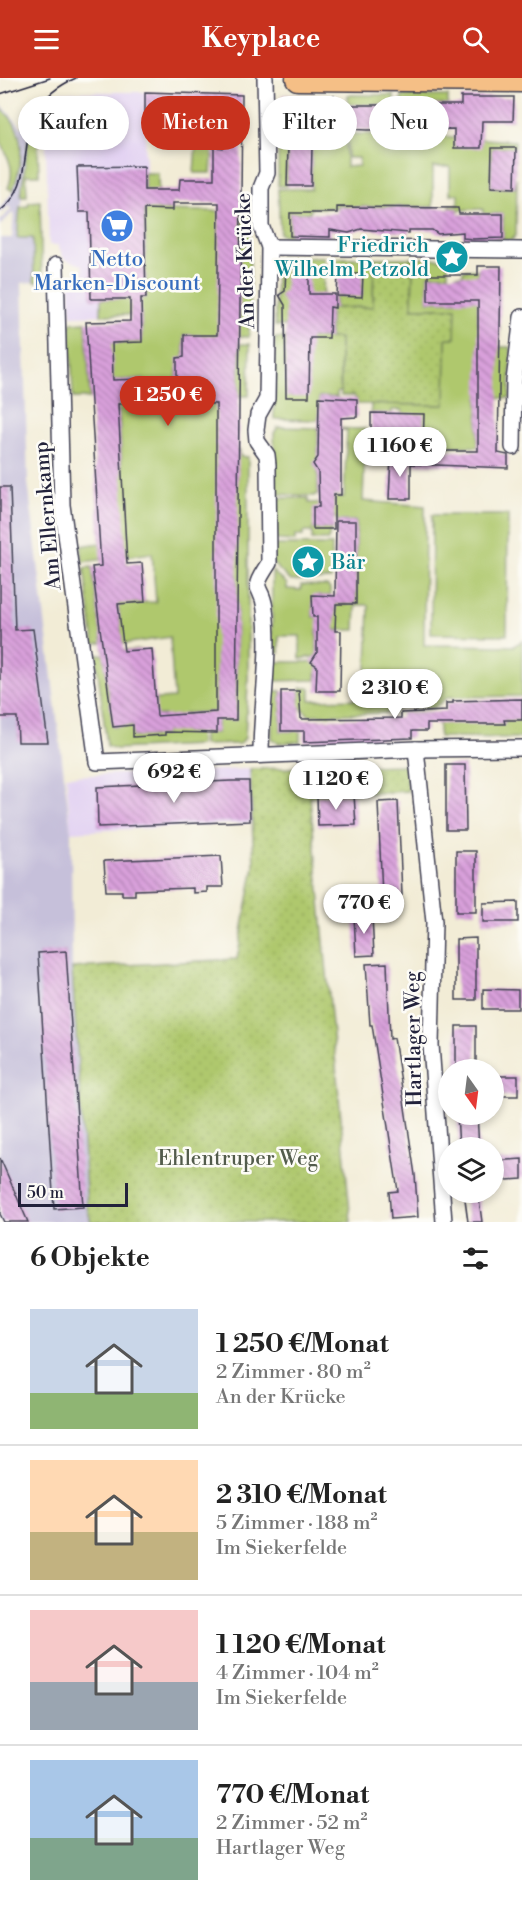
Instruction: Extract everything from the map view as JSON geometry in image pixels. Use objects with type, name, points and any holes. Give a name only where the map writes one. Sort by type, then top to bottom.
[{"type":"main road","points":[[298,78],[522,80]]},
{"type":"street","name":"An der Krücke","points":[[261,754],[261,725],[266,682],[266,610],[257,584],[259,575],[269,564],[268,465],[267,455],[257,441],[256,430],[258,415],[267,399],[269,247],[261,226],[261,188],[267,173],[265,78]]},
{"type":"street","points":[[269,247],[522,250]]},
{"type":"street","name":"Am Ellernkamp","points":[[56,264],[62,505],[98,762],[261,754]]},
{"type":"street","points":[[513,447],[514,381],[522,317]]},
{"type":"street","points":[[261,754],[416,748],[522,748]]},
{"type":"street","name":"Hartlager Weg","points":[[416,748],[434,922],[431,1045],[444,1222]]},
{"type":"shaded area","points":[[61,92],[145,92],[145,96],[141,96],[141,150],[146,150],[146,173],[158,173],[159,314],[71,316],[69,280],[83,277],[82,265],[64,259],[58,245],[49,245],[46,150],[129,150],[129,96],[57,96]]},
{"type":"shaded area","points":[[0,103],[18,123],[18,150],[27,150],[17,238],[33,238],[34,282],[22,283],[28,482],[71,832],[72,968],[87,1206],[91,1222],[0,1222],[0,238],[12,238],[14,211],[0,226],[0,221],[12,208],[7,207],[0,214],[0,208],[13,191],[18,175],[15,123],[0,107]]},
{"type":"shaded area","points":[[250,769],[252,823],[71,832],[66,776]]},
{"type":"green space","points":[[394,95],[369,96],[369,105],[357,105],[357,96],[348,96]]},
{"type":"green space","points":[[0,108],[15,125],[18,132],[18,150],[21,150],[13,191],[8,188],[11,170],[1,142]]},
{"type":"green space","points":[[357,134],[369,134],[369,150],[388,150],[388,152],[449,150],[449,137],[515,141],[515,148],[492,148],[491,187],[515,188],[517,178],[516,235],[512,240],[493,239],[503,238],[503,214],[483,214],[483,209],[457,210],[451,213],[450,205],[458,205],[458,194],[450,194],[450,167],[433,167],[433,207],[361,207],[343,213],[343,205],[337,205],[337,208],[311,208],[310,213],[290,213],[290,236],[280,234],[278,189],[311,189],[312,150],[346,150],[346,167],[359,166],[359,158],[348,158],[348,150],[357,150]]},
{"type":"green space","points":[[27,150],[38,150],[39,175],[26,175],[27,196],[21,196]]},
{"type":"green space","points":[[196,150],[213,150],[211,173],[194,173]]},
{"type":"green space","points":[[278,150],[288,150],[287,186],[278,186]]},
{"type":"green space","points":[[144,173],[158,173],[159,210],[251,212],[250,240],[241,240],[241,245],[250,246],[249,337],[184,335],[184,369],[177,369],[177,380],[186,397],[163,397],[163,402],[216,404],[231,450],[240,450],[240,456],[248,457],[248,683],[245,738],[240,744],[203,745],[203,733],[217,733],[217,720],[236,720],[237,574],[217,611],[216,712],[185,713],[185,732],[199,733],[200,745],[116,749],[107,746],[96,655],[104,654],[113,727],[133,725],[133,737],[165,735],[164,715],[132,717],[124,651],[141,650],[145,700],[174,698],[170,637],[110,646],[109,642],[94,644],[84,568],[92,567],[102,640],[122,638],[113,565],[128,564],[131,603],[156,602],[152,553],[83,562],[81,546],[100,543],[122,473],[119,411],[114,404],[144,403],[143,379],[113,380],[110,343],[142,342],[141,315],[101,315],[101,299],[146,298]]},
{"type":"green space","points":[[40,201],[42,282],[34,282],[33,238],[17,238],[20,207],[28,206],[29,202]]},
{"type":"green space","points":[[324,257],[323,307],[330,308],[330,325],[275,326],[276,260]]},
{"type":"green space","points":[[337,258],[374,258],[373,307],[335,308],[335,296],[362,296],[362,274],[338,274]]},
{"type":"green space","points":[[374,258],[413,258],[412,308],[456,308],[455,338],[446,338],[445,405],[357,404],[354,396],[341,396],[340,338],[330,338],[330,308],[373,307]]},
{"type":"green space","points":[[413,258],[448,259],[448,275],[428,275],[428,301],[456,301],[456,275],[463,275],[463,270],[478,270],[478,326],[500,326],[499,347],[511,347],[510,398],[478,398],[478,443],[488,447],[365,444],[363,501],[425,506],[424,645],[514,646],[522,641],[522,696],[448,697],[434,708],[404,707],[392,713],[309,715],[299,706],[301,688],[310,688],[310,700],[366,699],[369,605],[356,605],[355,630],[317,630],[317,656],[300,659],[300,636],[279,636],[279,653],[272,653],[272,571],[287,584],[287,589],[301,590],[301,585],[327,586],[330,589],[330,596],[313,596],[313,617],[335,617],[336,604],[356,604],[356,521],[338,521],[334,516],[313,529],[331,529],[328,540],[312,540],[312,532],[303,532],[303,536],[295,536],[295,541],[276,540],[276,498],[308,498],[309,503],[331,502],[335,497],[344,497],[347,430],[318,430],[318,460],[314,463],[318,469],[318,493],[314,496],[276,494],[274,433],[278,427],[365,429],[366,437],[381,437],[381,433],[423,433],[402,414],[402,410],[392,410],[392,414],[371,413],[371,404],[445,405],[446,338],[455,338],[455,308],[412,308]]},
{"type":"green space","points":[[86,322],[90,398],[73,398],[70,323]]},
{"type":"green space","points":[[275,338],[340,338],[340,392],[337,392],[337,397],[319,397],[319,420],[274,419]]},
{"type":"green space","points":[[240,344],[250,344],[249,396],[239,396]]},
{"type":"green space","points":[[432,515],[508,515],[507,635],[431,634]]},
{"type":"green space","points":[[274,545],[332,545],[331,579],[291,581],[273,564]]},
{"type":"green space","points":[[272,662],[313,662],[317,665],[316,680],[272,681]]},
{"type":"green space","points":[[272,691],[281,691],[281,731],[300,731],[300,742],[278,743],[272,739]]},
{"type":"green space","points":[[504,720],[522,720],[522,738],[439,737],[439,723],[505,723]]},
{"type":"green space","name":"Ehlentruper Weg","points":[[405,765],[408,791],[310,797],[351,1222],[91,1222],[87,1207],[72,968],[237,959],[254,866],[250,769]]},
{"type":"building","points":[[145,92],[242,95],[145,96]]},
{"type":"building","points":[[282,95],[334,96],[282,96]]},
{"type":"building","points":[[461,97],[514,97],[513,121],[482,121],[481,148],[454,148],[454,129],[449,129],[449,105],[461,105]]},
{"type":"building","points":[[357,105],[369,105],[369,130],[357,129]]},
{"type":"building","points":[[492,148],[516,148],[515,188],[491,187]]},
{"type":"building","points":[[214,150],[241,150],[236,720],[217,720],[217,733],[165,732],[165,735],[133,737],[133,725],[113,727],[92,567],[101,566],[86,322],[130,321],[130,299],[91,299],[89,212],[79,212],[77,167],[144,166],[144,190],[179,190],[180,179],[214,179]],"holes":[[[173,203],[219,203],[217,335],[184,335],[184,357],[177,358],[177,403],[216,404],[216,712],[157,716],[152,649],[124,651],[118,604],[145,602],[142,563],[127,564],[118,404],[144,403],[143,379],[113,380],[112,343],[142,342],[141,298],[146,298],[144,209],[173,210]]]},
{"type":"building","points":[[288,150],[312,150],[311,186],[287,186]]},
{"type":"building","points":[[337,207],[458,208],[459,214],[503,214],[503,238],[463,238],[463,232],[438,234],[432,230],[409,230],[409,233],[361,229],[349,233],[330,230],[330,237],[290,236],[290,213],[337,213]]},
{"type":"building","points":[[286,266],[309,266],[309,294],[335,294],[335,308],[330,307],[329,338],[310,338],[309,397],[286,397],[285,305],[279,295],[285,291]]},
{"type":"building","points":[[478,266],[501,266],[498,453],[508,455],[508,468],[412,464],[412,433],[371,433],[371,413],[424,414],[423,451],[478,451],[478,301],[428,301],[428,275],[478,275]]},
{"type":"building","points":[[338,274],[363,274],[362,297],[337,296]]},
{"type":"building","points":[[319,397],[357,399],[357,417],[341,418],[341,495],[334,495],[334,529],[313,529],[313,507],[319,507],[318,472],[313,464],[318,457]]},
{"type":"building","points":[[391,456],[411,456],[411,499],[389,499]]},
{"type":"building","points":[[0,487],[10,487],[15,630],[33,629],[48,742],[18,742],[17,717],[0,717]]},
{"type":"building","points":[[336,521],[356,521],[356,604],[336,604],[335,631],[341,631],[340,691],[316,691],[317,666],[311,662],[317,653],[317,617],[313,617],[312,595],[335,596]]},
{"type":"building","points":[[281,691],[299,691],[301,719],[401,718],[401,713],[446,711],[446,703],[453,703],[453,701],[522,699],[522,720],[504,720],[505,724],[427,724],[427,731],[412,731],[412,738],[304,742],[304,731],[281,731]]},
{"type":"building","points":[[446,765],[465,765],[466,830],[446,830]]},
{"type":"building","points":[[249,781],[250,821],[98,827],[97,787]]},
{"type":"building","points":[[354,795],[356,825],[318,826],[317,796]]},
{"type":"building","points":[[398,801],[402,895],[382,896],[378,802]]},
{"type":"building","points":[[456,851],[476,851],[476,912],[456,912]]},
{"type":"building","points":[[221,856],[223,887],[207,887],[207,892],[193,893],[193,888],[135,890],[135,895],[122,895],[122,891],[106,891],[104,861]]},
{"type":"building","points":[[518,902],[518,922],[483,922],[483,903]]},
{"type":"building","points":[[354,915],[372,915],[374,955],[356,956]]},
{"type":"building","points":[[476,938],[476,1000],[456,1000],[456,939]]},
{"type":"building","points":[[66,951],[83,1207],[54,1209],[38,953]]},
{"type":"building","points":[[387,963],[390,1039],[394,1038],[404,1101],[415,1175],[418,1217],[391,1219],[389,1192],[398,1191],[372,1025],[370,1025],[366,964]]},
{"type":"building","points":[[483,989],[518,990],[518,1009],[483,1009]]},
{"type":"building","points":[[456,1026],[476,1026],[476,1059],[456,1059]]},
{"type":"building","points":[[504,1076],[518,1076],[518,1096],[504,1096]]},
{"type":"building","points":[[458,1125],[478,1125],[478,1137],[458,1137]]},
{"type":"building","points":[[0,1158],[28,1222],[4,1222],[0,1214]]},
{"type":"building","points":[[522,1159],[522,1179],[504,1180],[504,1160]]},
{"type":"building","points":[[465,1203],[479,1203],[482,1222],[468,1222]]},
{"type":"tram line","points":[[0,94],[50,78]]},
{"type":"tram line","points":[[0,211],[14,196],[21,180],[31,125],[39,108],[53,92],[76,78]]},
{"type":"place","name":"Netto Marken-Discount","points":[[117,226]]},
{"type":"place","name":"Friedrich Wilhelm Petzold","points":[[452,257]]},
{"type":"place","name":"Bär","points":[[308,562]]}]
